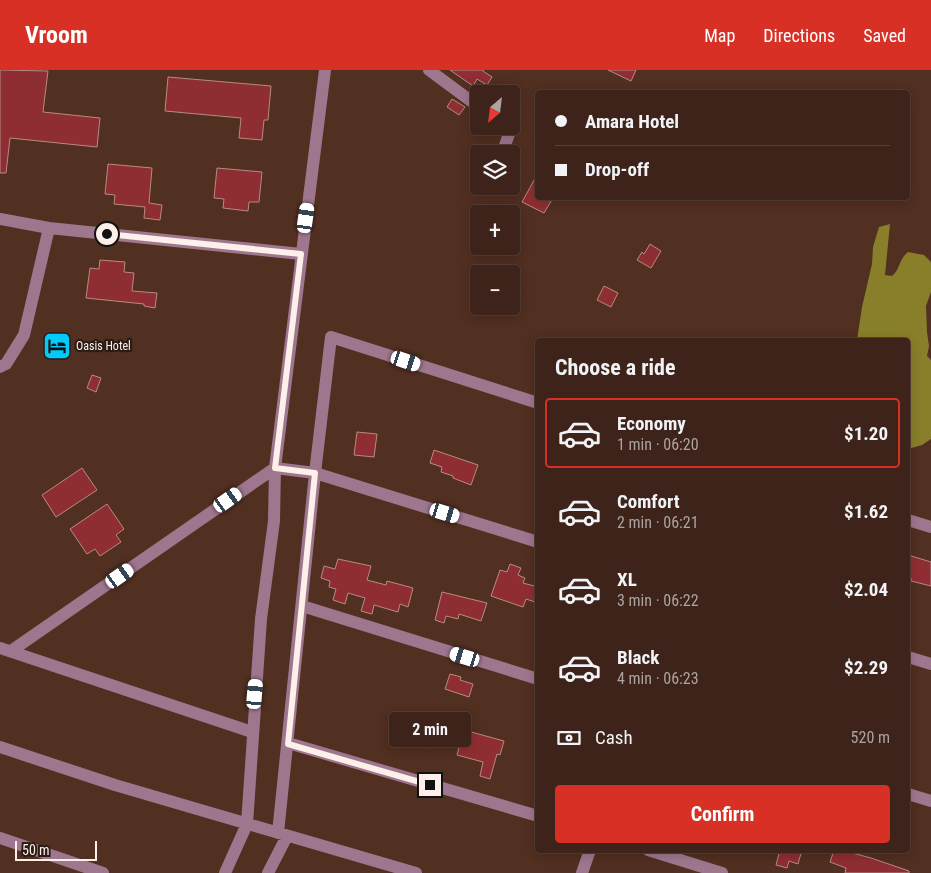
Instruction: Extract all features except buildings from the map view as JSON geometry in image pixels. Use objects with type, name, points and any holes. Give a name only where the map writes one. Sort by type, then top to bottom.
[{"type":"street","points":[[225,873],[247,824],[261,619],[274,521],[275,468],[325,70]]},
{"type":"street","points":[[429,70],[470,100]]},
{"type":"street","points":[[0,219],[49,228],[301,254]]},
{"type":"street","points":[[0,367],[6,364],[24,335],[49,228]]},
{"type":"street","points":[[268,873],[282,834],[288,744],[315,473],[331,337],[535,402]]},
{"type":"street","points":[[6,650],[275,468],[315,473],[535,541]]},
{"type":"street","points":[[910,521],[931,527]]},
{"type":"street","points":[[302,606],[535,678]]},
{"type":"street","points":[[6,650],[252,732]]},
{"type":"street","points":[[910,658],[931,664]]},
{"type":"street","points":[[288,744],[535,815]]},
{"type":"street","points":[[0,747],[115,785],[416,873]]},
{"type":"street","points":[[910,795],[931,801]]},
{"type":"street","points":[[0,838],[68,867],[102,873]]},
{"type":"street","points":[[582,873],[589,853]]},
{"type":"street","points":[[658,853],[722,873]]},
{"type":"shaded area","points":[[890,224],[885,275],[892,276],[895,274],[908,252],[924,255],[931,262],[931,292],[926,306],[929,346],[927,356],[931,360],[931,439],[922,445],[910,448],[910,338],[857,338],[872,264],[873,247],[879,227]]},
{"type":"place","name":"Oasis Hotel","points":[[57,346]]},
{"type":"route","points":[[107,234],[301,254],[275,468],[315,473],[288,744],[430,785]]}]
